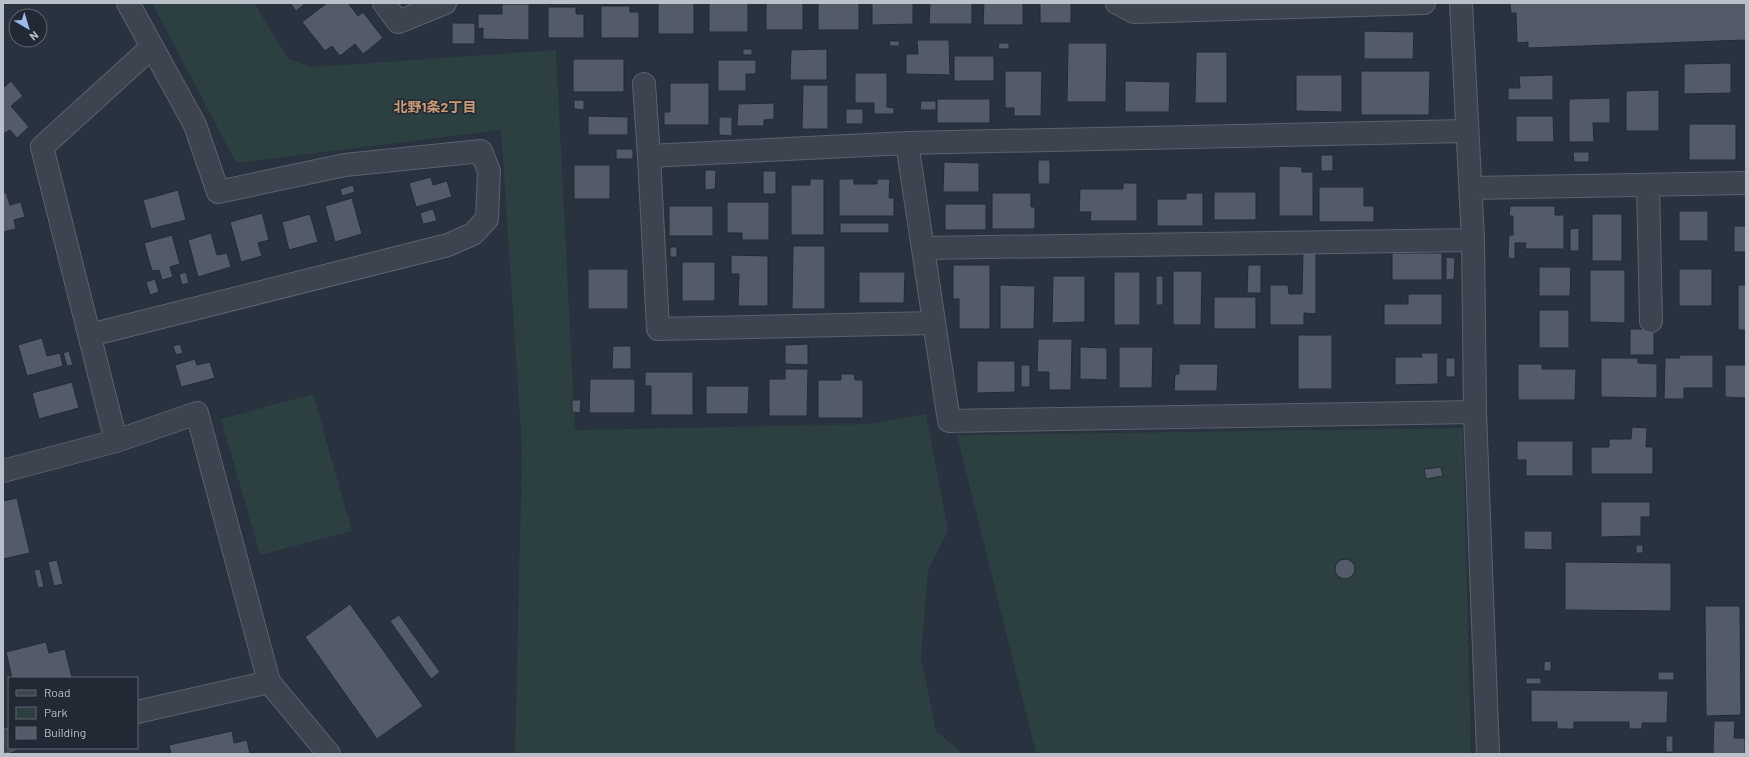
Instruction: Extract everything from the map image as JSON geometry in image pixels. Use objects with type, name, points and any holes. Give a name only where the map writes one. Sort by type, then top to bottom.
[{"type":"street","points":[[90,335],[448,245],[473,234],[487,219],[489,171],[481,151],[345,165],[218,192],[195,125],[128,3]]},
{"type":"street","points":[[384,3],[398,22],[445,3]]},
{"type":"street","points":[[1118,3],[1134,12],[1424,3]]},
{"type":"street","points":[[1461,3],[1466,131],[1471,188],[1473,240],[1475,412],[1488,754]]},
{"type":"street","points":[[116,441],[42,147],[152,47]]},
{"type":"street","points":[[644,84],[658,329],[933,323]]},
{"type":"street","points":[[649,156],[907,144],[1466,131]]},
{"type":"street","points":[[907,144],[924,248],[933,323],[949,421],[1475,412]]},
{"type":"street","points":[[1471,188],[1746,183]]},
{"type":"street","points":[[1648,185],[1652,321]]},
{"type":"street","points":[[924,248],[1473,240]]},
{"type":"street","points":[[3,471],[116,441],[197,413],[269,682],[329,754]]},
{"type":"street","points":[[138,712],[269,682]]},
{"type":"green space","points":[[152,3],[254,3],[288,59],[312,67],[556,50],[575,430],[868,424],[926,414],[948,530],[928,570],[921,657],[936,731],[963,754],[515,754],[522,447],[501,130],[236,163]]},
{"type":"green space","points":[[313,394],[352,531],[260,555],[221,419]]},
{"type":"green space","points":[[1463,428],[1471,754],[1036,754],[957,435]]},
{"type":"building","points":[[290,3],[306,3],[296,11]]},
{"type":"building","points":[[327,3],[348,3],[358,16],[363,12],[383,38],[363,54],[355,44],[340,56],[332,46],[325,51],[302,22]]},
{"type":"building","points":[[658,3],[694,3],[694,34],[658,34]]},
{"type":"building","points":[[709,3],[748,3],[748,32],[709,32]]},
{"type":"building","points":[[766,3],[803,3],[803,30],[766,30]]},
{"type":"building","points":[[818,3],[859,3],[859,30],[818,30]]},
{"type":"building","points":[[872,3],[913,3],[913,24],[872,25]]},
{"type":"building","points":[[930,3],[972,3],[972,24],[929,24]]},
{"type":"building","points":[[984,3],[1023,3],[1023,25],[983,25]]},
{"type":"building","points":[[1040,3],[1071,3],[1071,23],[1040,23]]},
{"type":"building","points":[[1510,3],[1746,3],[1746,40],[1528,48],[1528,42],[1517,43],[1516,13],[1511,13]]},
{"type":"building","points":[[502,4],[529,4],[529,40],[483,39],[483,28],[478,29],[478,14],[502,14]]},
{"type":"building","points":[[601,6],[630,6],[630,12],[639,12],[639,38],[601,38]]},
{"type":"building","points":[[548,7],[576,7],[576,14],[584,14],[584,38],[548,38]]},
{"type":"building","points":[[452,23],[475,23],[475,44],[452,44]]},
{"type":"building","points":[[1364,31],[1414,32],[1413,59],[1364,59]]},
{"type":"building","points":[[917,40],[949,40],[950,75],[906,74],[906,54],[918,54]]},
{"type":"building","points":[[889,41],[900,41],[899,46],[890,46]]},
{"type":"building","points":[[999,43],[1009,43],[1009,49],[998,49]]},
{"type":"building","points":[[1068,43],[1107,43],[1106,102],[1067,102]]},
{"type":"building","points":[[743,49],[752,49],[752,55],[743,55]]},
{"type":"building","points":[[827,49],[827,80],[790,80],[791,50]]},
{"type":"building","points":[[1196,52],[1227,52],[1227,103],[1195,103]]},
{"type":"building","points":[[954,56],[994,56],[994,81],[954,81]]},
{"type":"building","points":[[573,59],[624,59],[624,92],[573,92]]},
{"type":"building","points":[[718,60],[756,60],[756,74],[746,74],[746,91],[718,91]]},
{"type":"building","points":[[1731,63],[1731,93],[1684,94],[1684,64]]},
{"type":"building","points":[[1005,71],[1042,71],[1041,116],[1014,116],[1014,108],[1005,108]]},
{"type":"building","points":[[1361,71],[1430,71],[1429,115],[1361,115]]},
{"type":"building","points":[[855,73],[887,73],[887,107],[894,108],[894,114],[874,114],[874,103],[855,103]]},
{"type":"building","points":[[1296,75],[1342,75],[1342,112],[1296,111]]},
{"type":"building","points":[[1553,75],[1553,100],[1508,100],[1508,88],[1520,88],[1519,76]]},
{"type":"building","points":[[11,81],[23,96],[11,106],[29,127],[17,138],[10,130],[3,134],[3,88]]},
{"type":"building","points":[[1125,81],[1170,82],[1169,112],[1125,112]]},
{"type":"building","points":[[670,83],[709,83],[709,125],[664,125],[664,112],[670,112]]},
{"type":"building","points":[[803,85],[828,85],[828,129],[802,129]]},
{"type":"building","points":[[1659,90],[1659,131],[1626,131],[1626,91]]},
{"type":"building","points":[[1610,98],[1610,123],[1593,123],[1594,142],[1569,142],[1569,99]]},
{"type":"building","points":[[937,99],[990,99],[990,123],[937,123]]},
{"type":"building","points":[[574,100],[584,100],[584,110],[574,109]]},
{"type":"building","points":[[921,101],[936,101],[936,110],[920,110]]},
{"type":"building","points":[[774,103],[774,119],[764,120],[764,126],[737,126],[738,104]]},
{"type":"building","points":[[846,109],[863,109],[863,124],[846,124]]},
{"type":"building","points":[[588,116],[628,117],[628,135],[588,135]]},
{"type":"building","points":[[1516,116],[1553,116],[1554,142],[1516,142]]},
{"type":"building","points":[[719,117],[732,117],[732,136],[719,135]]},
{"type":"building","points":[[1689,124],[1736,124],[1736,160],[1689,160]]},
{"type":"building","points":[[616,149],[633,149],[633,159],[616,159]]},
{"type":"building","points":[[1573,152],[1589,152],[1589,162],[1574,162]]},
{"type":"building","points":[[1321,155],[1333,155],[1333,171],[1321,171]]},
{"type":"building","points":[[1038,160],[1050,160],[1050,184],[1038,184]]},
{"type":"building","points":[[944,162],[979,163],[979,192],[943,192]]},
{"type":"building","points":[[574,165],[610,165],[610,199],[574,199]]},
{"type":"building","points":[[1279,166],[1302,167],[1302,172],[1313,172],[1313,216],[1279,216]]},
{"type":"building","points":[[705,170],[716,170],[715,189],[705,190]]},
{"type":"building","points":[[763,171],[776,171],[776,194],[763,194]]},
{"type":"building","points":[[431,177],[433,185],[447,181],[452,197],[416,207],[409,183]]},
{"type":"building","points":[[810,179],[824,179],[824,235],[791,235],[791,185],[810,185]]},
{"type":"building","points":[[839,179],[854,179],[854,184],[877,184],[877,179],[890,179],[889,198],[894,198],[894,216],[839,216]]},
{"type":"building","points":[[1123,183],[1137,183],[1137,221],[1090,221],[1091,212],[1079,212],[1080,189],[1123,189]]},
{"type":"building","points":[[353,185],[355,192],[342,196],[340,189]]},
{"type":"building","points":[[1319,187],[1364,187],[1364,206],[1374,206],[1374,222],[1319,222]]},
{"type":"building","points":[[178,190],[186,220],[151,229],[143,200]]},
{"type":"building","points":[[6,192],[10,205],[21,202],[25,217],[14,220],[16,229],[3,232],[3,193]]},
{"type":"building","points":[[1214,192],[1256,192],[1256,220],[1214,220]]},
{"type":"building","points":[[992,193],[1031,193],[1031,207],[1035,207],[1035,229],[992,229]]},
{"type":"building","points":[[1186,193],[1203,193],[1203,226],[1157,226],[1157,199],[1186,199]]},
{"type":"building","points":[[352,198],[362,234],[335,242],[325,206]]},
{"type":"building","points":[[727,202],[769,202],[769,240],[742,240],[742,233],[727,233]]},
{"type":"building","points":[[945,204],[986,204],[986,230],[945,230]]},
{"type":"building","points":[[669,206],[713,206],[713,236],[669,236]]},
{"type":"building","points":[[1510,206],[1555,206],[1555,215],[1564,215],[1564,249],[1525,249],[1526,243],[1515,243],[1515,259],[1508,258],[1509,235],[1513,235],[1513,216],[1509,216]]},
{"type":"building","points":[[433,209],[437,221],[423,224],[420,213]]},
{"type":"building","points":[[1679,211],[1708,211],[1708,241],[1679,241]]},
{"type":"building","points":[[262,213],[269,240],[258,243],[262,256],[241,262],[230,222]]},
{"type":"building","points":[[310,214],[318,242],[289,250],[282,222]]},
{"type":"building","points":[[1592,214],[1622,214],[1622,261],[1592,261]]},
{"type":"building","points":[[840,223],[889,223],[889,233],[840,233]]},
{"type":"building","points":[[1734,226],[1746,226],[1746,252],[1734,252]]},
{"type":"building","points":[[1579,228],[1579,251],[1570,251],[1570,229]]},
{"type":"building","points":[[211,233],[217,255],[227,253],[231,267],[198,277],[188,240]]},
{"type":"building","points":[[172,235],[180,264],[170,267],[173,277],[162,280],[159,270],[152,271],[144,243]]},
{"type":"building","points":[[793,246],[825,246],[825,309],[792,309]]},
{"type":"building","points":[[670,247],[677,247],[677,257],[670,257]]},
{"type":"building","points":[[1303,252],[1316,252],[1316,314],[1304,313],[1304,325],[1270,325],[1270,285],[1288,285],[1289,294],[1302,294]]},
{"type":"building","points":[[1392,253],[1442,253],[1442,280],[1392,280]]},
{"type":"building","points":[[731,255],[768,256],[768,306],[738,306],[739,274],[731,274]]},
{"type":"building","points":[[1446,257],[1455,258],[1454,279],[1446,280]]},
{"type":"building","points":[[682,262],[715,262],[715,301],[682,301]]},
{"type":"building","points":[[953,265],[990,265],[990,329],[959,329],[959,299],[953,299]]},
{"type":"building","points":[[1248,265],[1261,265],[1261,293],[1247,293]]},
{"type":"building","points":[[1539,267],[1571,267],[1570,296],[1539,296]]},
{"type":"building","points":[[588,269],[628,269],[628,309],[588,309]]},
{"type":"building","points":[[1679,269],[1712,269],[1712,306],[1679,306]]},
{"type":"building","points":[[1590,270],[1625,270],[1625,323],[1590,322]]},
{"type":"building","points":[[1173,271],[1202,271],[1201,325],[1173,325]]},
{"type":"building","points":[[186,272],[189,283],[182,285],[179,274]]},
{"type":"building","points":[[859,272],[905,272],[904,303],[859,303]]},
{"type":"building","points":[[1114,272],[1140,272],[1140,325],[1114,325]]},
{"type":"building","points":[[1053,276],[1085,276],[1085,322],[1052,323]]},
{"type":"building","points":[[1156,276],[1163,276],[1163,305],[1156,305]]},
{"type":"building","points":[[155,279],[159,292],[150,295],[146,282]]},
{"type":"building","points":[[1000,285],[1035,286],[1034,329],[1000,329]]},
{"type":"building","points":[[1738,285],[1746,285],[1746,330],[1738,330]]},
{"type":"building","points":[[1408,294],[1442,294],[1442,325],[1384,325],[1384,304],[1408,304]]},
{"type":"building","points":[[1214,297],[1256,297],[1256,329],[1214,329]]},
{"type":"building","points":[[1539,310],[1569,310],[1569,348],[1539,348]]},
{"type":"building","points":[[1630,329],[1654,329],[1654,355],[1630,355]]},
{"type":"building","points":[[1298,335],[1332,335],[1332,389],[1298,389]]},
{"type":"building","points":[[42,338],[47,356],[60,353],[63,366],[27,376],[18,345]]},
{"type":"building","points":[[1038,339],[1072,339],[1071,390],[1049,390],[1049,372],[1037,372]]},
{"type":"building","points":[[180,344],[183,353],[176,355],[173,346]]},
{"type":"building","points":[[808,344],[808,365],[785,364],[785,345]]},
{"type":"building","points":[[613,346],[631,346],[631,369],[612,369]]},
{"type":"building","points":[[1080,347],[1107,348],[1107,380],[1080,379]]},
{"type":"building","points":[[1119,347],[1153,347],[1152,388],[1119,388]]},
{"type":"building","points":[[69,351],[73,365],[67,366],[63,353]]},
{"type":"building","points":[[1421,353],[1438,353],[1438,384],[1395,385],[1395,357],[1422,357]]},
{"type":"building","points":[[1679,355],[1713,355],[1713,388],[1684,388],[1684,399],[1664,399],[1665,358],[1680,358]]},
{"type":"building","points":[[1446,358],[1455,358],[1455,377],[1446,377]]},
{"type":"building","points":[[1601,358],[1638,358],[1638,363],[1657,364],[1657,398],[1601,397]]},
{"type":"building","points":[[195,359],[197,365],[210,362],[215,378],[181,387],[175,365]]},
{"type":"building","points":[[977,361],[1015,361],[1015,392],[977,393]]},
{"type":"building","points":[[1179,364],[1218,364],[1217,391],[1174,391],[1175,374],[1179,374]]},
{"type":"building","points":[[1518,364],[1542,364],[1542,369],[1576,369],[1575,400],[1518,400]]},
{"type":"building","points":[[1021,365],[1030,365],[1030,387],[1021,387]]},
{"type":"building","points":[[1725,365],[1746,365],[1746,398],[1725,397]]},
{"type":"building","points":[[785,369],[808,369],[807,416],[769,416],[769,379],[785,379]]},
{"type":"building","points":[[645,372],[693,372],[693,415],[651,415],[651,386],[645,386]]},
{"type":"building","points":[[841,374],[854,374],[855,380],[863,380],[863,418],[818,418],[818,380],[841,380]]},
{"type":"building","points":[[590,379],[635,379],[635,413],[589,413]]},
{"type":"building","points":[[72,382],[79,408],[39,419],[32,393]]},
{"type":"building","points":[[706,386],[749,386],[748,414],[706,414]]},
{"type":"building","points":[[572,400],[581,400],[580,413],[572,412]]},
{"type":"building","points":[[1632,427],[1647,428],[1646,447],[1653,447],[1653,474],[1591,474],[1591,447],[1609,447],[1609,439],[1631,439]]},
{"type":"building","points":[[1517,441],[1573,441],[1573,476],[1526,476],[1526,460],[1517,460]]},
{"type":"building","points":[[1441,467],[1443,476],[1426,479],[1424,469]]},
{"type":"building","points":[[17,498],[30,553],[3,559],[3,501]]},
{"type":"building","points":[[1601,502],[1650,502],[1650,517],[1641,517],[1641,536],[1601,537]]},
{"type":"building","points":[[1524,531],[1552,531],[1552,550],[1524,549]]},
{"type":"building","points":[[1636,545],[1643,545],[1643,553],[1636,553]]},
{"type":"building","points":[[1345,559],[1352,562],[1355,569],[1352,576],[1345,579],[1338,576],[1335,569],[1338,562]]},
{"type":"building","points":[[57,560],[63,584],[54,586],[48,562]]},
{"type":"building","points":[[1565,562],[1671,563],[1671,611],[1565,610]]},
{"type":"building","points":[[40,569],[44,587],[38,588],[34,570]]},
{"type":"building","points":[[350,604],[423,706],[377,739],[305,637]]},
{"type":"building","points":[[1705,606],[1740,606],[1741,715],[1706,716]]},
{"type":"building","points":[[399,615],[440,672],[431,679],[390,621]]},
{"type":"building","points":[[46,642],[49,653],[65,649],[72,677],[12,677],[6,652]]},
{"type":"building","points":[[1551,661],[1551,671],[1544,671],[1544,662]]},
{"type":"building","points":[[1658,672],[1674,672],[1674,680],[1658,680]]},
{"type":"building","points":[[1526,678],[1541,678],[1541,684],[1526,684]]},
{"type":"building","points":[[1531,690],[1668,691],[1667,723],[1642,723],[1642,729],[1629,729],[1629,722],[1574,722],[1574,729],[1557,729],[1557,722],[1531,722]]},
{"type":"building","points":[[1714,721],[1735,721],[1734,738],[1745,738],[1745,754],[1713,754]]},
{"type":"building","points":[[232,731],[234,743],[247,740],[250,754],[171,754],[169,745]]},
{"type":"building","points":[[1666,736],[1673,736],[1673,752],[1666,752]]},
{"type":"district","name":"北野1条2丁目","points":[[435,107]]}]
